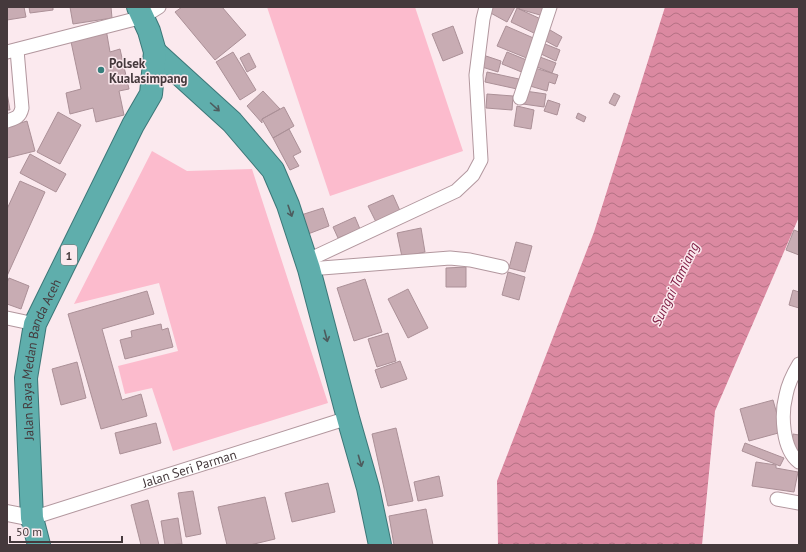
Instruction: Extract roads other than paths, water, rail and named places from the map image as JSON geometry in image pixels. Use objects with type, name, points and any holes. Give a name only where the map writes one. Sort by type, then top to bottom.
[{"type":"highway","name":"Jalan Raya Medan Banda Aceh","points":[[39,545],[32,518],[26,378],[35,324],[133,125],[151,94],[155,52],[149,31],[146,10]]},
{"type":"highway","points":[[155,52],[232,122],[273,170],[288,206],[308,265],[368,488],[380,545]]},
{"type":"highway","points":[[151,94],[190,84]]},
{"type":"street","points":[[308,265],[456,191],[473,175],[481,160],[476,75],[483,19],[486,7]]},
{"type":"street","points":[[520,98],[550,7]]},
{"type":"street","points":[[7,121],[20,115],[22,108],[12,51],[146,10]]},
{"type":"street","points":[[308,265],[450,258],[470,260],[502,267]]},
{"type":"street","points":[[7,318],[35,324]]},
{"type":"street","points":[[799,364],[791,378],[786,396],[783,417],[788,448],[792,456],[799,462]]},
{"type":"street","name":"Jalan Seri Parman","points":[[32,518],[348,418]]},
{"type":"street","points":[[777,499],[799,503]]},
{"type":"street","points":[[7,513],[32,518]]},
{"type":"water","name":"Sungai Tamiang","points":[[665,7],[799,7],[799,217],[715,411],[702,545],[498,545],[497,481],[594,232]]},
{"type":"place","name":"Polsek Kualasimpang","points":[[101,70]]}]
